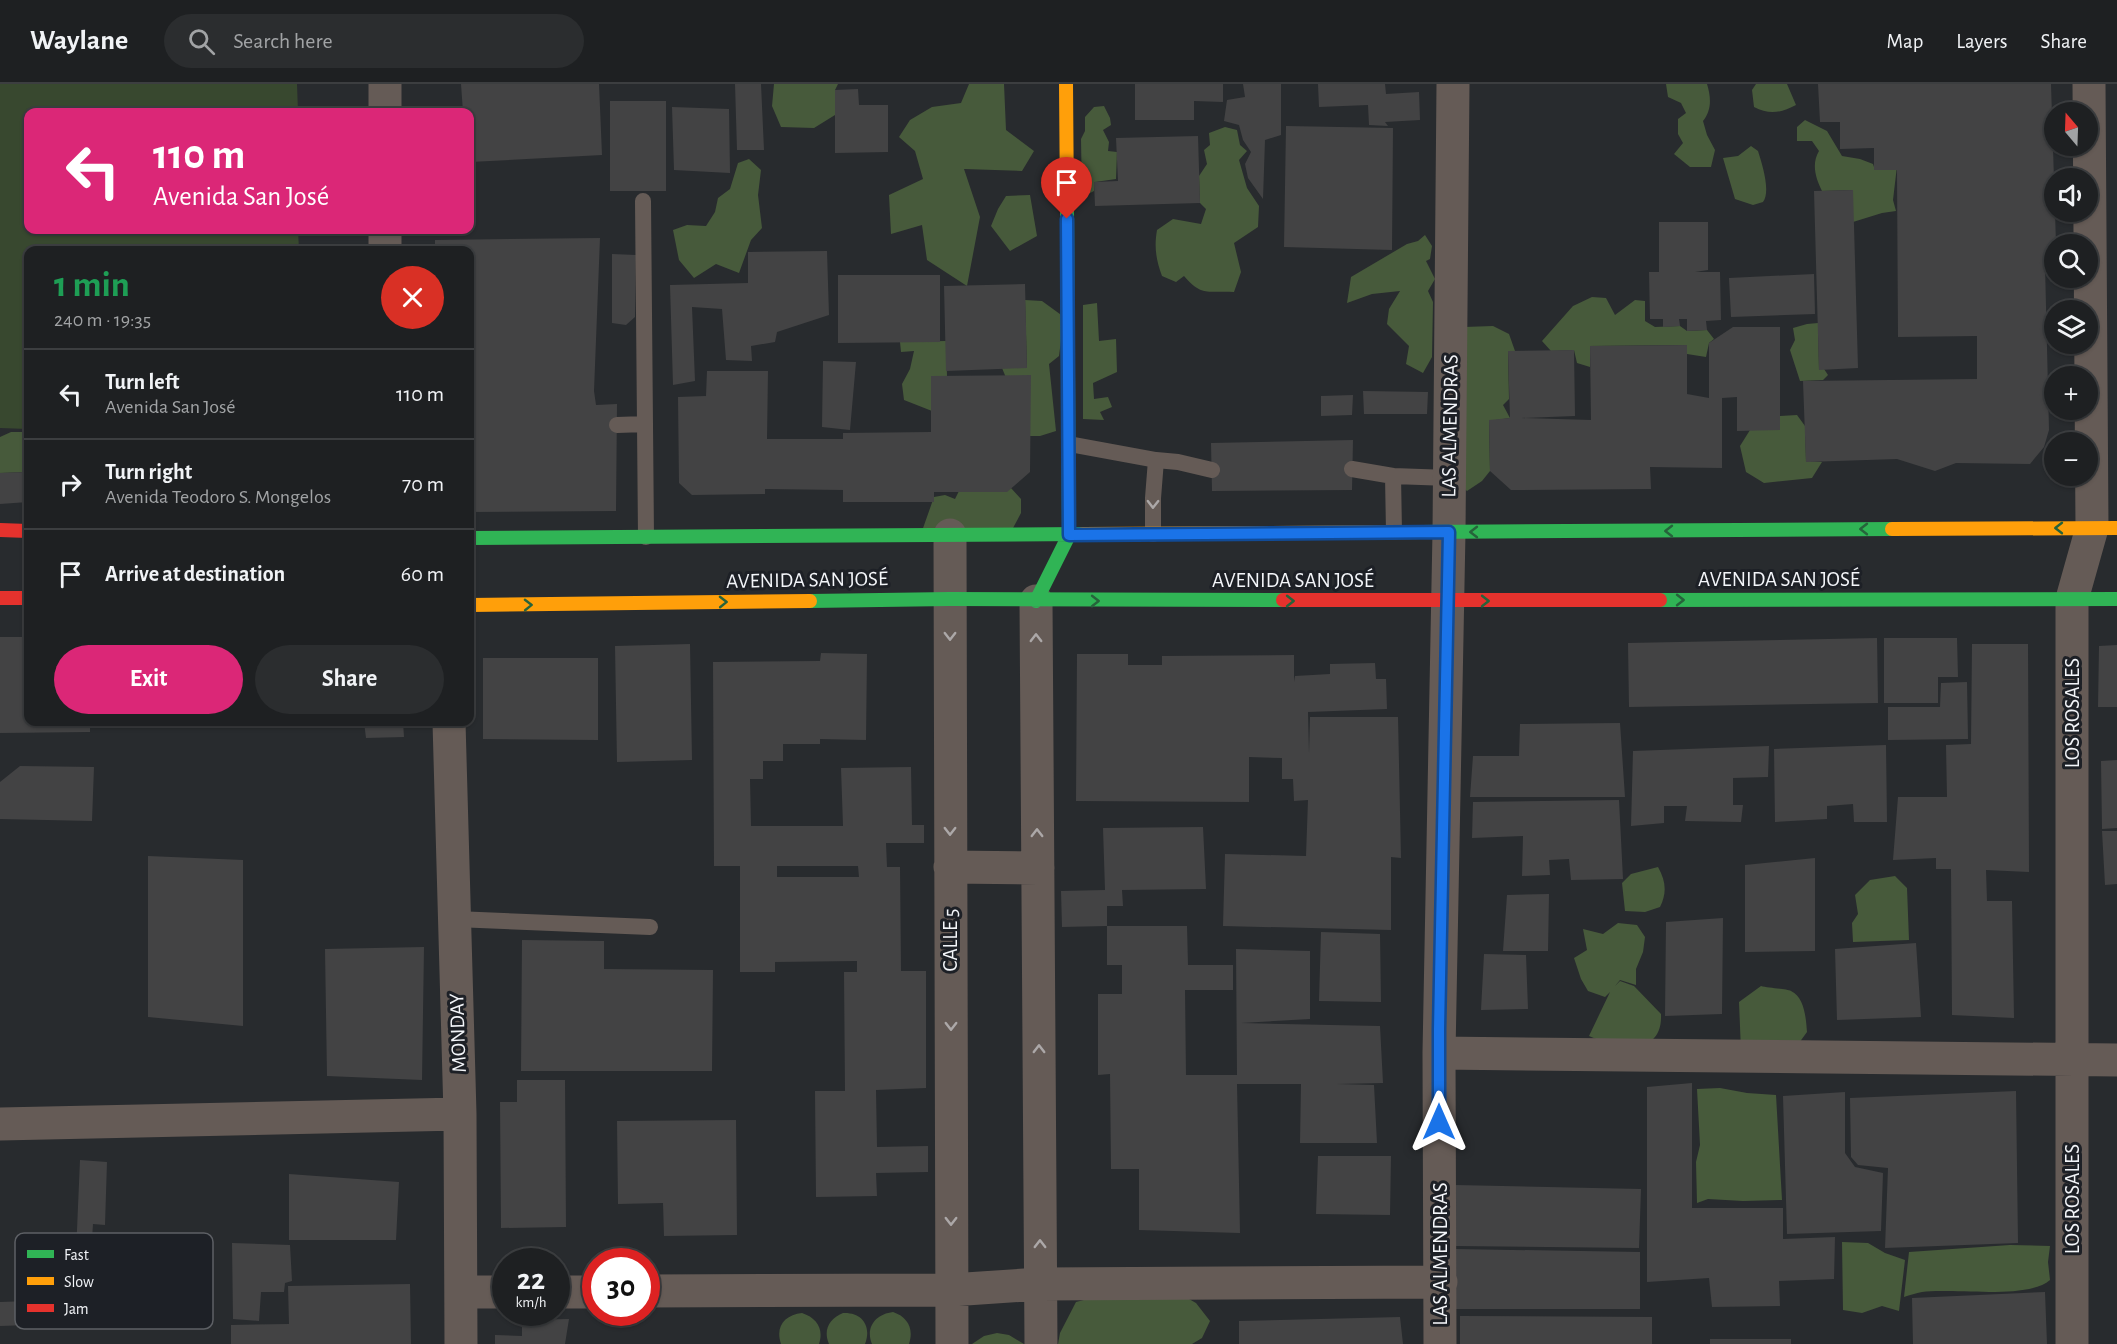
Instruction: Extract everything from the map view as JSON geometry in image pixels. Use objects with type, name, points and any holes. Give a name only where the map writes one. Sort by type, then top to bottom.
[{"type":"street","points":[[385,84],[385,108]]},
{"type":"street","points":[[1041,1344],[1036,600],[1069,535],[1066,84]]},
{"type":"street","name":"LAS ALMENDRAS","points":[[1440,1344],[1439,1053],[1449,532],[1454,84]]},
{"type":"street","name":"LOS ROSALES","points":[[2072,1344],[2072,599],[2104,528],[2089,84]]},
{"type":"street","name":"AVENIDA SAN JOSÉ","points":[[474,538],[2104,528]]},
{"type":"street","points":[[0,530],[24,531]]},
{"type":"street","name":"CALLE 5","points":[[950,535],[952,1344]]},
{"type":"street","points":[[0,598],[24,598]]},
{"type":"street","name":"AVENIDA SAN JOSÉ","points":[[474,605],[950,599],[1446,601],[2117,599]]},
{"type":"street","name":"MONDAY","points":[[449,726],[460,1114],[461,1344]]},
{"type":"street","points":[[950,867],[1038,868]]},
{"type":"street","points":[[1439,1053],[2117,1060]]},
{"type":"street","points":[[0,1124],[460,1114]]},
{"type":"street","points":[[660,1292],[951,1290],[1040,1284],[1441,1282]]},
{"type":"street","points":[[461,1292],[492,1292]]},
{"type":"lane","points":[[643,201],[646,537]]},
{"type":"lane","points":[[617,425],[645,424]]},
{"type":"lane","points":[[1069,444],[1212,470]]},
{"type":"lane","points":[[1153,534],[1156,460]]},
{"type":"lane","points":[[1352,469],[1393,476],[1449,478]]},
{"type":"lane","points":[[1393,476],[1394,532]]},
{"type":"lane","points":[[455,920],[650,927]]},
{"type":"green space","points":[[0,84],[297,84],[298,108],[24,108],[24,234],[298,234],[299,246],[24,246],[24,429],[0,428]]},
{"type":"green space","points":[[774,84],[838,84],[835,90],[835,115],[814,128],[781,127],[772,106]]},
{"type":"green space","points":[[969,84],[1004,84],[1006,130],[1034,151],[1022,171],[964,169],[980,217],[967,286],[927,260],[922,225],[891,234],[889,195],[923,179],[915,151],[899,137],[910,120],[932,107],[961,103]]},
{"type":"green space","points":[[1666,84],[1707,84],[1710,103],[1703,121],[1715,150],[1711,167],[1690,167],[1674,154],[1683,143],[1678,134],[1678,119],[1686,113],[1681,103],[1668,97]]},
{"type":"green space","points":[[1756,84],[1787,84],[1796,105],[1775,112],[1754,107],[1752,90]]},
{"type":"green space","points":[[1104,106],[1111,125],[1103,130],[1109,142],[1108,151],[1117,152],[1116,179],[1095,182],[1094,191],[1082,197],[1081,139],[1085,131],[1085,117],[1094,107]]},
{"type":"green space","points":[[1805,120],[1827,131],[1842,156],[1873,164],[1875,170],[1897,166],[1893,200],[1896,211],[1853,222],[1852,190],[1822,191],[1815,166],[1819,151],[1812,141],[1797,141],[1797,127]]},
{"type":"green space","points":[[1225,127],[1237,130],[1240,145],[1247,151],[1239,160],[1247,188],[1259,206],[1258,227],[1234,243],[1241,272],[1234,292],[1202,290],[1196,288],[1184,276],[1176,282],[1162,276],[1156,253],[1157,230],[1173,219],[1201,224],[1206,209],[1200,203],[1199,176],[1207,164],[1204,150],[1210,145],[1209,133]]},
{"type":"green space","points":[[1751,146],[1758,151],[1766,184],[1763,202],[1753,205],[1735,199],[1723,158],[1738,156]]},
{"type":"green space","points":[[749,159],[761,170],[758,195],[762,228],[751,240],[739,273],[716,264],[694,278],[679,260],[673,230],[687,225],[706,226],[715,212],[718,198],[730,189],[738,163]]},
{"type":"green space","points":[[1030,195],[1037,236],[1010,251],[991,226],[1006,196]]},
{"type":"green space","points":[[1425,235],[1432,246],[1430,259],[1426,261],[1435,279],[1428,291],[1433,302],[1432,357],[1423,373],[1406,364],[1409,346],[1387,324],[1389,309],[1400,291],[1372,294],[1347,303],[1351,277]]},
{"type":"green space","points":[[1592,297],[1606,298],[1615,315],[1635,300],[1645,301],[1645,321],[1655,327],[1680,326],[1687,331],[1707,330],[1714,339],[1709,343],[1706,357],[1687,354],[1686,345],[1590,346],[1590,367],[1577,363],[1574,350],[1551,351],[1542,341],[1573,306]]},
{"type":"green space","points":[[1025,300],[1042,301],[1064,317],[1059,356],[1049,364],[1056,431],[1040,436],[1030,436],[1002,368],[1027,368]]},
{"type":"green space","points":[[1097,303],[1099,341],[1116,339],[1117,372],[1093,383],[1094,399],[1108,397],[1112,407],[1100,412],[1104,420],[1083,419],[1083,305]]},
{"type":"green space","points":[[1818,323],[1819,369],[1824,369],[1828,375],[1823,380],[1800,381],[1790,350],[1795,340],[1793,328]]},
{"type":"green space","points":[[1493,326],[1509,334],[1515,351],[1508,352],[1509,399],[1503,405],[1510,418],[1489,421],[1490,471],[1482,481],[1467,491],[1453,478],[1464,327]]},
{"type":"green space","points":[[946,341],[947,376],[931,377],[932,411],[904,400],[902,384],[910,369],[914,351],[901,352],[900,342]]},
{"type":"green space","points":[[1797,415],[1805,426],[1806,461],[1822,462],[1812,478],[1764,483],[1746,472],[1740,446],[1750,430],[1780,430],[1780,416]]},
{"type":"green space","points":[[11,432],[24,432],[24,472],[0,473],[0,437]]},
{"type":"green space","points":[[1011,488],[1021,499],[1021,513],[1013,528],[922,531],[934,497],[945,495],[955,499],[959,491]]},
{"type":"green space","points":[[1658,867],[1665,887],[1660,907],[1645,912],[1625,911],[1622,883],[1631,874]]},
{"type":"green space","points":[[1895,876],[1907,888],[1909,940],[1853,942],[1852,923],[1858,914],[1855,895],[1870,880]]},
{"type":"green space","points":[[1618,923],[1637,925],[1645,937],[1643,952],[1636,969],[1636,985],[1620,980],[1615,986],[1620,981],[1634,986],[1661,1014],[1660,1028],[1654,1038],[1636,1046],[1612,1044],[1589,1036],[1610,992],[1605,997],[1588,991],[1574,958],[1587,950],[1583,929],[1603,934]]},
{"type":"green space","points":[[1761,986],[1789,990],[1799,998],[1804,1009],[1807,1032],[1799,1043],[1741,1051],[1739,1002]]},
{"type":"green space","points":[[1720,1088],[1776,1095],[1782,1200],[1708,1199],[1697,1203],[1696,1162],[1700,1145],[1697,1089]]},
{"type":"green space","points":[[1842,1242],[1868,1243],[1885,1253],[1905,1260],[1899,1311],[1882,1306],[1862,1313],[1843,1310]]},
{"type":"green space","points":[[2010,1245],[2050,1246],[2048,1262],[2050,1280],[2025,1290],[2008,1292],[1936,1291],[1904,1297],[1909,1252]]},
{"type":"green space","points":[[1175,1291],[1196,1303],[1210,1321],[1202,1338],[1192,1344],[1058,1344],[1060,1333],[1076,1302],[1107,1294]]},
{"type":"green space","points":[[893,1312],[903,1317],[909,1324],[911,1333],[909,1344],[872,1344],[870,1332],[874,1322],[882,1315]]},
{"type":"green space","points":[[802,1313],[812,1318],[818,1325],[821,1334],[819,1344],[781,1344],[779,1332],[783,1322],[791,1316]]},
{"type":"green space","points":[[843,1313],[850,1313],[864,1321],[867,1331],[865,1344],[829,1344],[828,1326],[834,1318]]},
{"type":"green space","points":[[997,1333],[1009,1335],[1024,1344],[972,1344],[984,1336]]},
{"type":"building","points":[[461,84],[599,84],[602,155],[474,162],[474,108],[463,108]]},
{"type":"building","points":[[735,84],[761,84],[764,150],[737,150]]},
{"type":"building","points":[[1135,84],[1223,84],[1223,102],[1194,101],[1194,120],[1135,120]]},
{"type":"building","points":[[1243,84],[1281,84],[1281,135],[1265,140],[1263,199],[1248,178],[1245,164],[1251,152],[1243,140],[1239,125],[1224,121],[1227,100],[1245,97]]},
{"type":"building","points":[[1318,84],[1385,84],[1386,94],[1419,92],[1420,120],[1385,122],[1388,126],[1369,125],[1368,105],[1319,107]]},
{"type":"building","points":[[1818,84],[2051,84],[2052,102],[2044,102],[2044,156],[2053,156],[2054,168],[2044,168],[2044,222],[2055,222],[2056,234],[2044,234],[2046,300],[2044,300],[2044,354],[2047,354],[2047,366],[2044,366],[2044,420],[2049,420],[2049,430],[2044,432],[2044,447],[2030,464],[1956,463],[1935,471],[1897,459],[1806,462],[1803,381],[1977,379],[1977,336],[1898,337],[1897,170],[1874,170],[1874,148],[1840,149],[1840,122],[1820,122]]},
{"type":"building","points":[[858,89],[859,105],[888,105],[888,152],[835,153],[835,90]]},
{"type":"building","points":[[610,101],[666,101],[666,191],[610,191]]},
{"type":"building","points":[[672,107],[729,109],[730,173],[674,170]]},
{"type":"building","points":[[1286,126],[1393,128],[1392,250],[1284,247]]},
{"type":"building","points":[[1198,136],[1200,203],[1095,206],[1094,182],[1118,181],[1116,138]]},
{"type":"building","points":[[1853,190],[1858,368],[1819,370],[1814,191]]},
{"type":"building","points":[[1659,222],[1708,222],[1708,270],[1695,272],[1720,272],[1721,320],[1706,321],[1707,330],[1687,331],[1687,319],[1679,319],[1680,326],[1663,327],[1663,319],[1650,319],[1649,272],[1659,272]]},
{"type":"building","points":[[600,238],[594,391],[596,405],[617,404],[616,511],[474,512],[474,246],[435,246],[435,240]]},
{"type":"building","points":[[827,251],[829,315],[777,332],[775,342],[751,346],[752,361],[726,360],[722,309],[692,307],[695,381],[673,385],[670,285],[748,283],[748,252]]},
{"type":"building","points":[[612,254],[636,255],[635,317],[626,325],[612,323]]},
{"type":"building","points":[[1814,274],[1815,314],[1731,317],[1729,278]]},
{"type":"building","points":[[838,275],[940,275],[940,342],[838,343]]},
{"type":"building","points":[[1025,284],[1027,368],[946,371],[944,286]]},
{"type":"building","points":[[1733,327],[1780,327],[1780,430],[1737,431],[1737,397],[1722,398],[1722,468],[1650,467],[1651,489],[1511,490],[1490,471],[1489,420],[1510,418],[1508,351],[1574,350],[1575,416],[1521,418],[1591,420],[1590,346],[1687,345],[1687,394],[1709,398],[1709,343]]},
{"type":"building","points":[[823,361],[856,362],[850,430],[822,427]]},
{"type":"building","points":[[707,371],[768,371],[767,439],[843,439],[843,433],[931,432],[931,376],[1031,375],[1030,472],[1007,492],[934,492],[934,502],[843,502],[843,490],[765,489],[765,494],[692,495],[679,483],[678,397],[706,396]]},
{"type":"building","points":[[1363,391],[1428,392],[1427,414],[1364,414]]},
{"type":"building","points":[[1353,395],[1352,415],[1321,416],[1321,396]]},
{"type":"building","points":[[1353,440],[1352,490],[1212,491],[1211,443]]},
{"type":"building","points":[[24,472],[24,502],[0,504],[0,473]]},
{"type":"building","points":[[0,637],[24,637],[24,726],[90,726],[90,732],[0,733]]},
{"type":"building","points":[[1877,638],[1878,703],[1629,707],[1628,643]]},
{"type":"building","points":[[1884,638],[1957,638],[1958,677],[1938,677],[1938,703],[1884,703]]},
{"type":"building","points":[[690,644],[692,760],[617,762],[615,646]]},
{"type":"building","points":[[1972,644],[2028,644],[2029,872],[1986,870],[1987,901],[2012,901],[2014,1018],[1952,1015],[1951,869],[1936,869],[1936,858],[1893,860],[1898,797],[1947,797],[1946,745],[1971,744]]},
{"type":"building","points":[[2117,645],[2117,707],[2098,707],[2099,646]]},
{"type":"building","points":[[821,653],[867,654],[866,740],[820,739],[820,744],[783,744],[783,761],[763,761],[763,779],[750,779],[751,826],[843,826],[841,768],[911,767],[912,825],[924,825],[924,843],[886,843],[887,867],[900,867],[901,971],[926,971],[926,1088],[876,1090],[877,1147],[928,1146],[928,1172],[876,1173],[877,1196],[816,1197],[815,1091],[845,1091],[844,972],[857,972],[857,961],[775,962],[775,972],[740,972],[740,866],[714,866],[713,662],[820,661]],"holes":[[[777,866],[858,866],[859,877],[777,877]]]},
{"type":"building","points":[[1077,654],[1128,654],[1128,665],[1162,665],[1162,656],[1294,655],[1294,682],[1295,676],[1330,674],[1330,664],[1375,663],[1376,679],[1386,679],[1387,709],[1308,712],[1309,753],[1310,717],[1398,717],[1401,858],[1391,857],[1391,930],[1223,926],[1225,854],[1306,856],[1308,800],[1294,801],[1293,779],[1282,779],[1282,758],[1249,757],[1249,802],[1076,801]]},
{"type":"building","points":[[483,658],[598,658],[598,740],[483,739]]},
{"type":"building","points":[[1967,682],[1968,739],[1888,740],[1888,707],[1940,707],[1941,683]]},
{"type":"building","points":[[1620,723],[1625,797],[1470,797],[1473,756],[1519,756],[1520,724]]},
{"type":"building","points":[[364,726],[403,726],[404,737],[366,738]]},
{"type":"building","points":[[1886,745],[1887,822],[1854,822],[1853,804],[1827,806],[1827,819],[1775,822],[1774,749]]},
{"type":"building","points":[[1769,746],[1768,777],[1733,778],[1733,805],[1743,805],[1741,822],[1685,821],[1687,806],[1664,806],[1664,823],[1631,826],[1633,751]]},
{"type":"building","points":[[2117,760],[2117,828],[2102,829],[2101,761]]},
{"type":"building","points":[[20,766],[94,767],[92,821],[0,819],[0,782]]},
{"type":"building","points":[[1619,800],[1623,879],[1571,880],[1569,859],[1549,860],[1550,875],[1522,876],[1523,836],[1472,838],[1473,802]]},
{"type":"building","points":[[1203,827],[1206,889],[1122,890],[1123,906],[1107,906],[1107,926],[1062,927],[1061,891],[1105,890],[1103,828]]},
{"type":"building","points":[[2102,831],[2117,831],[2117,884],[2105,885]]},
{"type":"building","points":[[148,856],[243,860],[243,1026],[148,1017]]},
{"type":"building","points":[[1815,858],[1815,951],[1745,952],[1745,865]]},
{"type":"building","points":[[1549,894],[1548,951],[1503,951],[1507,895]]},
{"type":"building","points":[[1723,918],[1722,1014],[1665,1016],[1666,922]]},
{"type":"building","points":[[1107,926],[1187,926],[1188,965],[1233,965],[1233,990],[1185,990],[1186,1075],[1237,1075],[1236,949],[1310,951],[1310,1019],[1241,1023],[1380,1026],[1383,1083],[1337,1084],[1374,1085],[1377,1143],[1300,1143],[1301,1084],[1237,1084],[1240,1233],[1139,1230],[1139,1169],[1111,1169],[1110,1074],[1098,1075],[1098,994],[1122,994],[1122,965],[1107,965]]},
{"type":"building","points":[[1321,932],[1380,934],[1381,1002],[1319,1001]]},
{"type":"building","points":[[522,940],[604,941],[604,969],[713,970],[712,1071],[521,1071]]},
{"type":"building","points":[[1916,943],[1921,1017],[1837,1020],[1835,949]]},
{"type":"building","points":[[424,947],[422,1080],[327,1076],[325,949]]},
{"type":"building","points":[[1484,954],[1526,955],[1528,1009],[1481,1010]]},
{"type":"building","points":[[517,1080],[565,1080],[566,1227],[501,1228],[500,1102],[517,1102]]},
{"type":"building","points":[[1692,1083],[1692,1208],[1783,1208],[1783,1239],[1835,1237],[1834,1279],[1779,1281],[1780,1306],[1712,1307],[1709,1278],[1647,1282],[1647,1087]]},
{"type":"building","points":[[2016,1091],[2018,1243],[1885,1248],[1888,1168],[1858,1165],[1851,1157],[1850,1098]]},
{"type":"building","points":[[1845,1092],[1845,1153],[1855,1167],[1883,1173],[1881,1231],[1787,1234],[1783,1096]]},
{"type":"building","points":[[736,1120],[737,1235],[664,1236],[663,1203],[618,1204],[617,1121]]},
{"type":"building","points":[[1318,1156],[1391,1156],[1390,1215],[1316,1214]]},
{"type":"building","points":[[80,1160],[107,1162],[105,1225],[93,1224],[92,1233],[77,1233]]},
{"type":"building","points":[[289,1174],[399,1182],[396,1240],[289,1240]]},
{"type":"building","points":[[1455,1185],[1641,1189],[1639,1248],[1455,1246]]},
{"type":"building","points":[[232,1243],[290,1245],[292,1281],[285,1283],[284,1292],[261,1292],[259,1321],[233,1319]]},
{"type":"building","points":[[1455,1249],[1640,1252],[1640,1309],[1454,1309]]},
{"type":"building","points":[[410,1284],[411,1344],[231,1344],[231,1325],[289,1324],[288,1286]]},
{"type":"building","points":[[2045,1292],[2047,1344],[1913,1344],[1912,1298]]},
{"type":"building","points":[[0,1302],[15,1302],[15,1326],[0,1326]]},
{"type":"building","points":[[1460,1316],[1652,1317],[1652,1344],[1460,1344]]},
{"type":"building","points":[[1400,1317],[1403,1344],[1239,1344],[1239,1321]]},
{"type":"building","points":[[522,1326],[568,1326],[565,1344],[495,1344],[495,1335],[522,1336]]},
{"type":"building","points":[[1710,1339],[1791,1339],[1791,1344],[1710,1344]]},
{"type":"traffic: fast","points":[[1036,601],[1069,535],[1067,208]]},
{"type":"traffic: fast","points":[[1421,532],[1892,529]]},
{"type":"traffic: fast","points":[[474,538],[1083,534]]},
{"type":"traffic: fast","points":[[1660,600],[2117,599]]},
{"type":"traffic: fast","points":[[810,601],[1283,600]]},
{"type":"traffic: slow","points":[[1066,84],[1067,208]]},
{"type":"traffic: slow","points":[[1892,529],[2117,528]]},
{"type":"traffic: slow","points":[[1083,534],[1421,532]]},
{"type":"traffic: slow","points":[[474,605],[810,601]]},
{"type":"traffic: jam","points":[[0,530],[24,531]]},
{"type":"traffic: jam","points":[[0,598],[24,598]]},
{"type":"traffic: jam","points":[[1283,600],[1660,600]]},
{"type":"route","points":[[1067,219],[1069,535],[1449,532],[1446,601],[1439,1122]]}]
